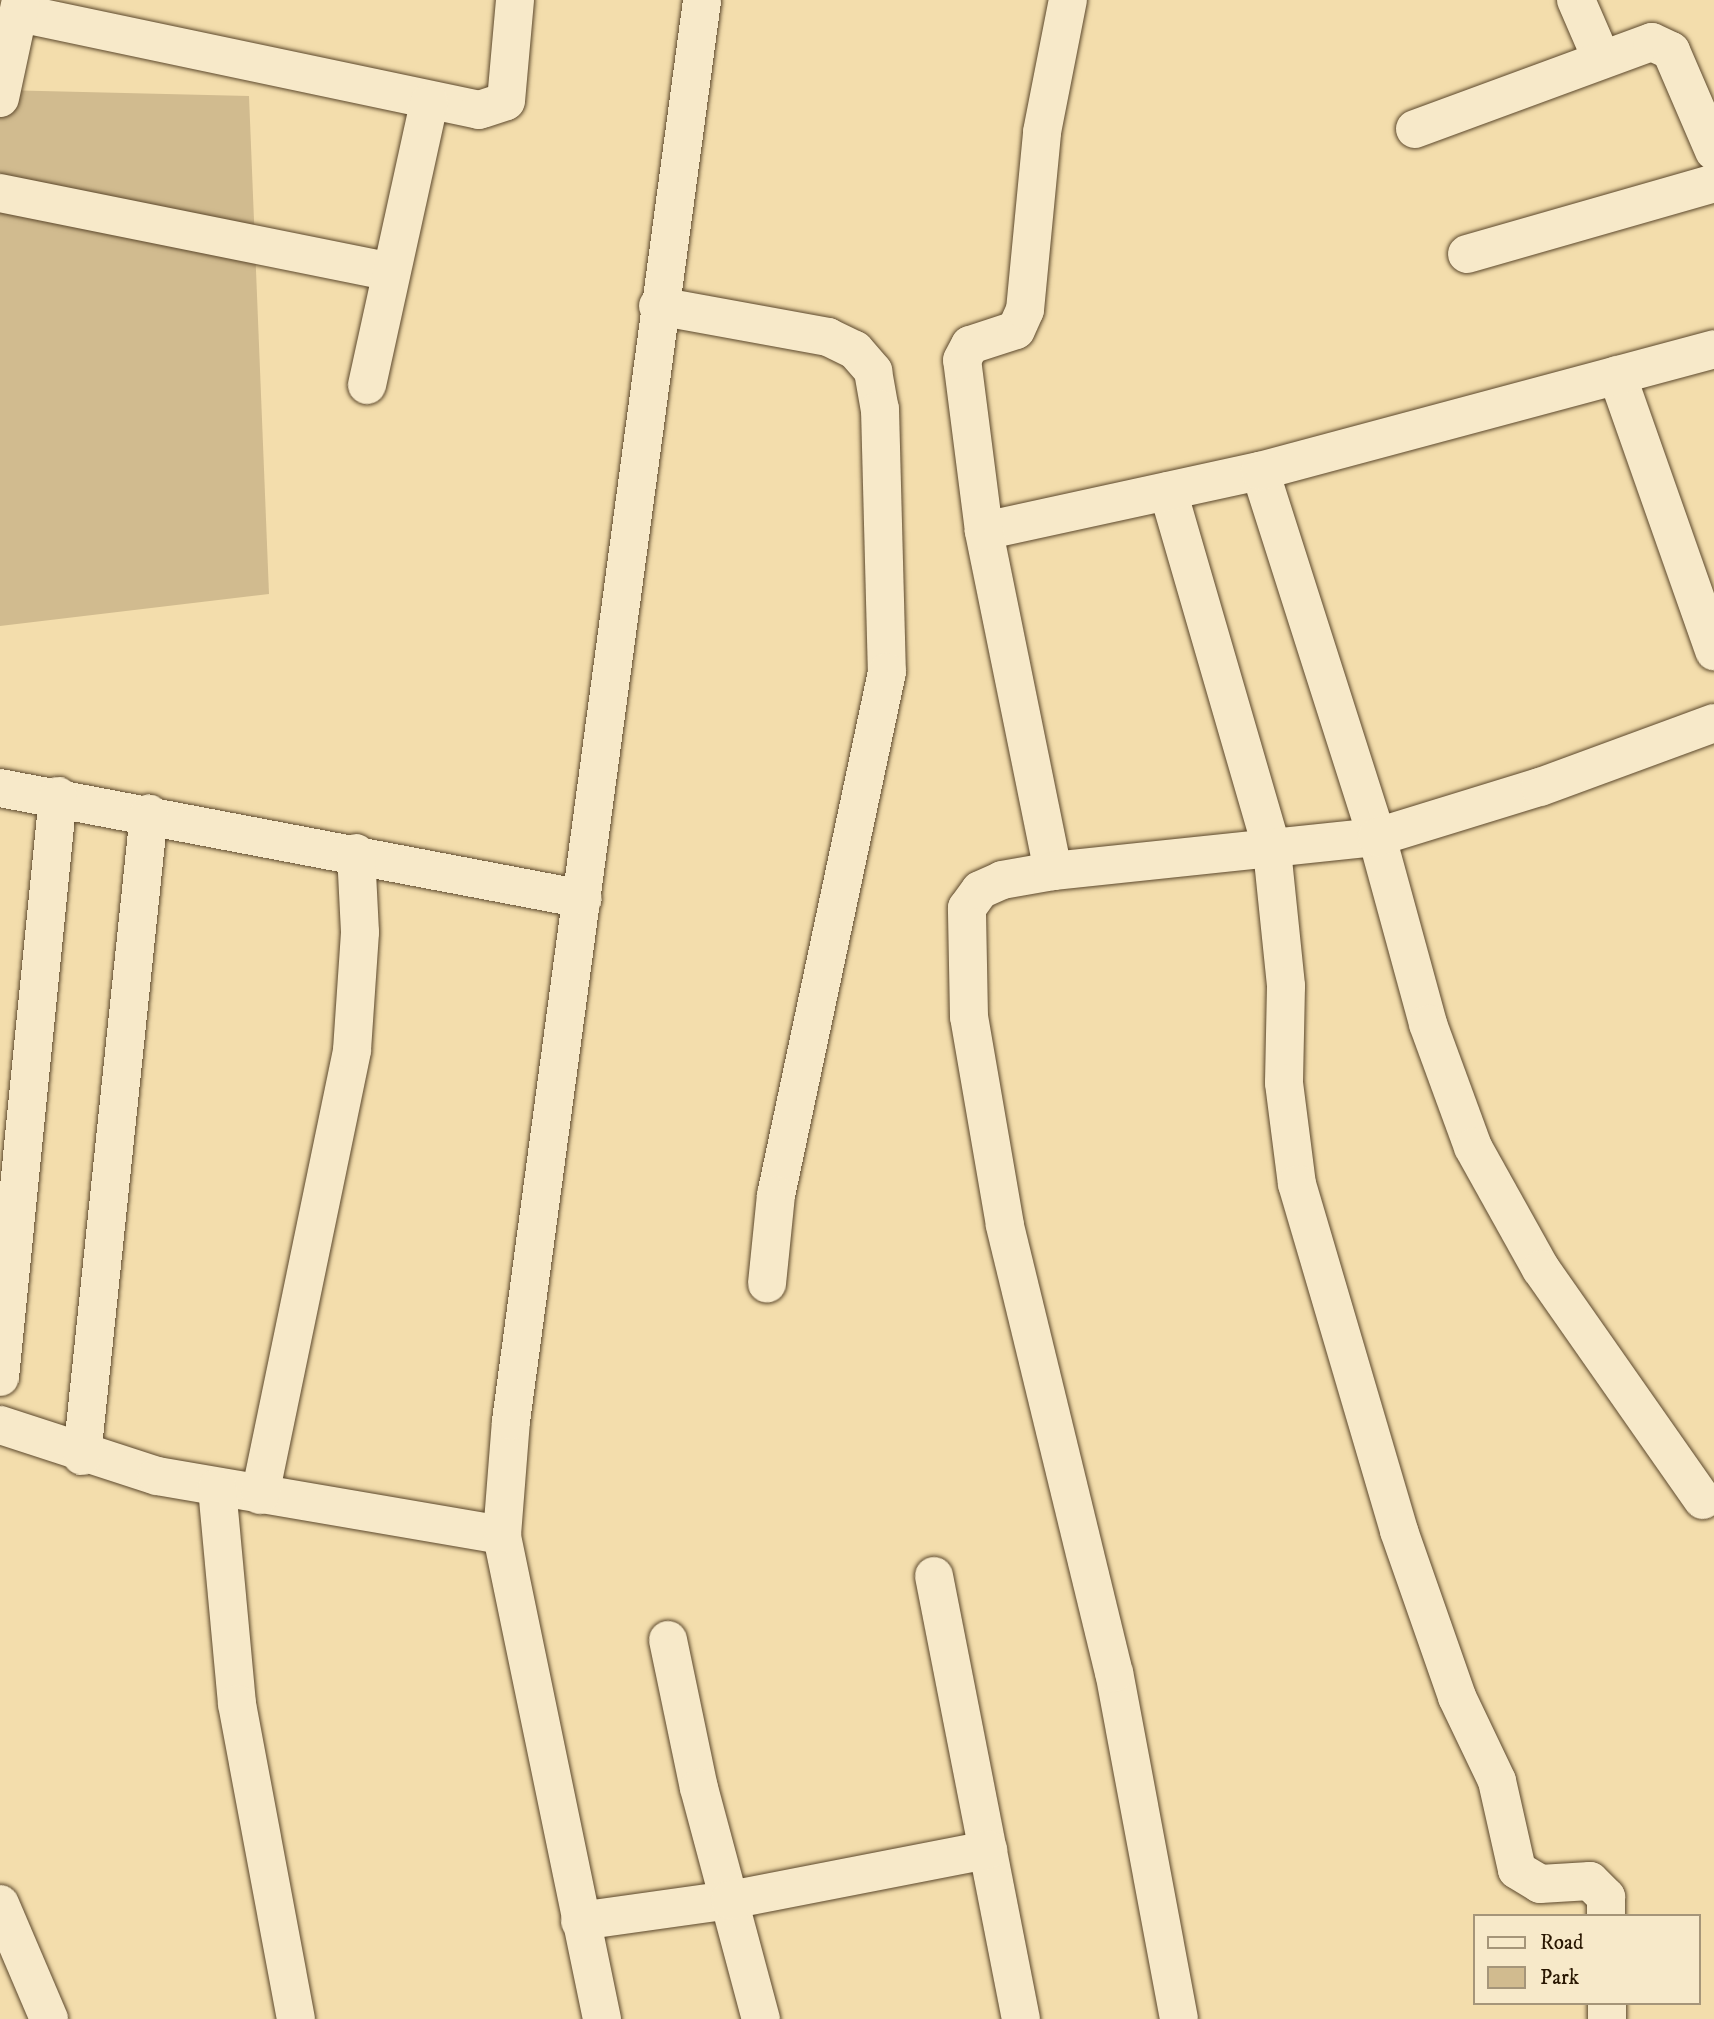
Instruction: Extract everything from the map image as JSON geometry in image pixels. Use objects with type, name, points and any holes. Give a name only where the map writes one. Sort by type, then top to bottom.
[{"type":"street","points":[[0,98],[20,6],[429,103],[504,106],[515,0]]},
{"type":"street","points":[[602,2019],[502,1535],[511,1421],[583,899],[658,306],[702,0]]},
{"type":"street","points":[[1053,871],[984,531],[962,360],[970,345],[1016,330],[1025,310],[1042,132],[1068,0]]},
{"type":"street","points":[[1576,0],[1602,60]]},
{"type":"street","points":[[1415,129],[1652,42],[1671,51],[1714,151]]},
{"type":"street","points":[[367,385],[429,103]]},
{"type":"street","points":[[1467,254],[1714,183]]},
{"type":"street","points":[[0,193],[391,272]]},
{"type":"street","points":[[658,306],[828,337],[855,350],[873,371],[880,409],[887,672],[778,1183],[767,1284]]},
{"type":"street","points":[[984,531],[1260,471],[1714,349]]},
{"type":"street","points":[[1617,375],[1714,651]]},
{"type":"street","points":[[1260,471],[1377,837],[1428,1024],[1473,1147],[1541,1269],[1703,1500]]},
{"type":"street","points":[[1168,491],[1272,850],[1286,986],[1284,1083],[1297,1184],[1399,1531],[1443,1663],[1497,1781],[1517,1870],[1540,1884],[1600,1887],[1606,1914]]},
{"type":"street","points":[[1179,2019],[1114,1673],[1005,1225],[969,1017],[967,908],[980,890],[1002,880],[1053,871],[1377,837],[1540,787],[1714,723]]},
{"type":"street","points":[[0,788],[149,813],[583,899]]},
{"type":"street","points":[[0,1377],[58,796]]},
{"type":"street","points":[[82,1457],[149,813]]},
{"type":"street","points":[[260,1495],[352,1050],[360,932],[356,853]]},
{"type":"street","points":[[0,1425],[82,1457],[217,1488],[502,1535]]},
{"type":"street","points":[[217,1488],[239,1718],[296,2019]]},
{"type":"street","points":[[934,1576],[1021,2019]]},
{"type":"street","points":[[668,1640],[761,2019]]},
{"type":"street","points":[[580,1921],[730,1900],[988,1850]]},
{"type":"street","points":[[0,1904],[49,2019]]},
{"type":"green space","points":[[0,90],[249,96],[269,594],[0,626]]}]
